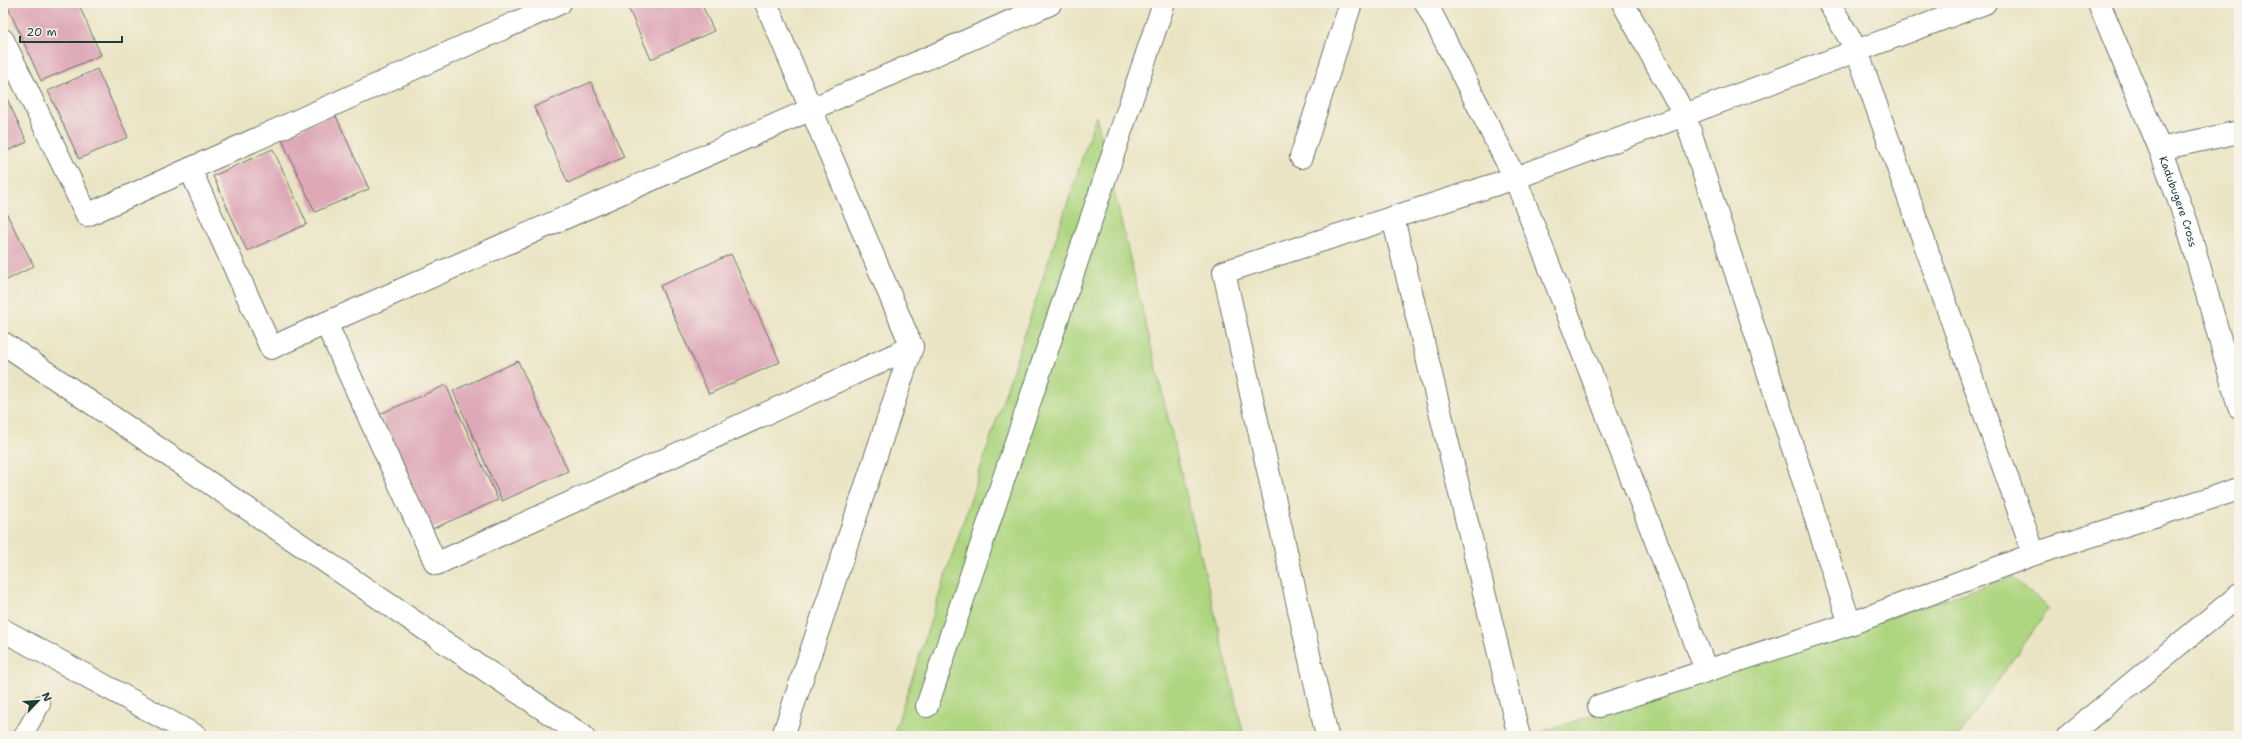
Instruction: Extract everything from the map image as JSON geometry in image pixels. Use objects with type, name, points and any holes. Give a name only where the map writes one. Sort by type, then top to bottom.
[{"type":"street","points":[[3,40],[86,215],[560,3]]},
{"type":"street","points":[[766,3],[912,347],[783,736]]},
{"type":"street","points":[[927,706],[1164,3]]},
{"type":"street","points":[[1301,157],[1351,3]]},
{"type":"street","points":[[1426,3],[1515,178],[1706,670]]},
{"type":"street","points":[[1623,3],[1685,116],[1850,624]]},
{"type":"street","points":[[1828,3],[1857,51],[2034,554]]},
{"type":"street","points":[[1327,736],[1224,272],[1515,178],[1685,116],[1985,3]]},
{"type":"street","name":"Kadubugere Cross","points":[[2099,3],[2160,149],[2187,223],[2238,399]]},
{"type":"street","points":[[190,169],[271,348],[1050,4]]},
{"type":"street","points":[[2160,149],[2239,132]]},
{"type":"street","points":[[1393,218],[1519,736]]},
{"type":"street","points":[[326,323],[436,564],[912,347]]},
{"type":"street","points":[[3,344],[583,736]]},
{"type":"street","points":[[1599,706],[1850,624],[2034,554],[2239,488]]},
{"type":"street","points":[[2068,736],[2239,595]]},
{"type":"street","points":[[3,630],[196,736]]},
{"type":"lane","points":[[23,736],[41,704]]},
{"type":"green space","points":[[1096,116],[1244,736],[893,736]]},
{"type":"green space","points":[[2012,577],[2049,609],[1958,736],[1530,736]]},
{"type":"building","points":[[11,3],[78,3],[101,55],[41,81],[7,5]]},
{"type":"building","points":[[626,3],[701,3],[714,31],[651,59]]},
{"type":"building","points":[[97,69],[128,137],[79,159],[48,91]]},
{"type":"building","points":[[591,82],[624,157],[568,183],[534,107]]},
{"type":"building","points":[[3,90],[27,142],[3,153]]},
{"type":"building","points":[[335,114],[369,189],[315,212],[281,138]]},
{"type":"building","points":[[273,149],[307,224],[247,251],[213,176]]},
{"type":"building","points":[[3,207],[34,266],[3,282]]},
{"type":"building","points":[[731,254],[780,362],[709,394],[660,286]]},
{"type":"building","points":[[518,361],[568,471],[502,501],[453,391]]},
{"type":"building","points":[[446,385],[498,500],[432,529],[380,414]]}]
